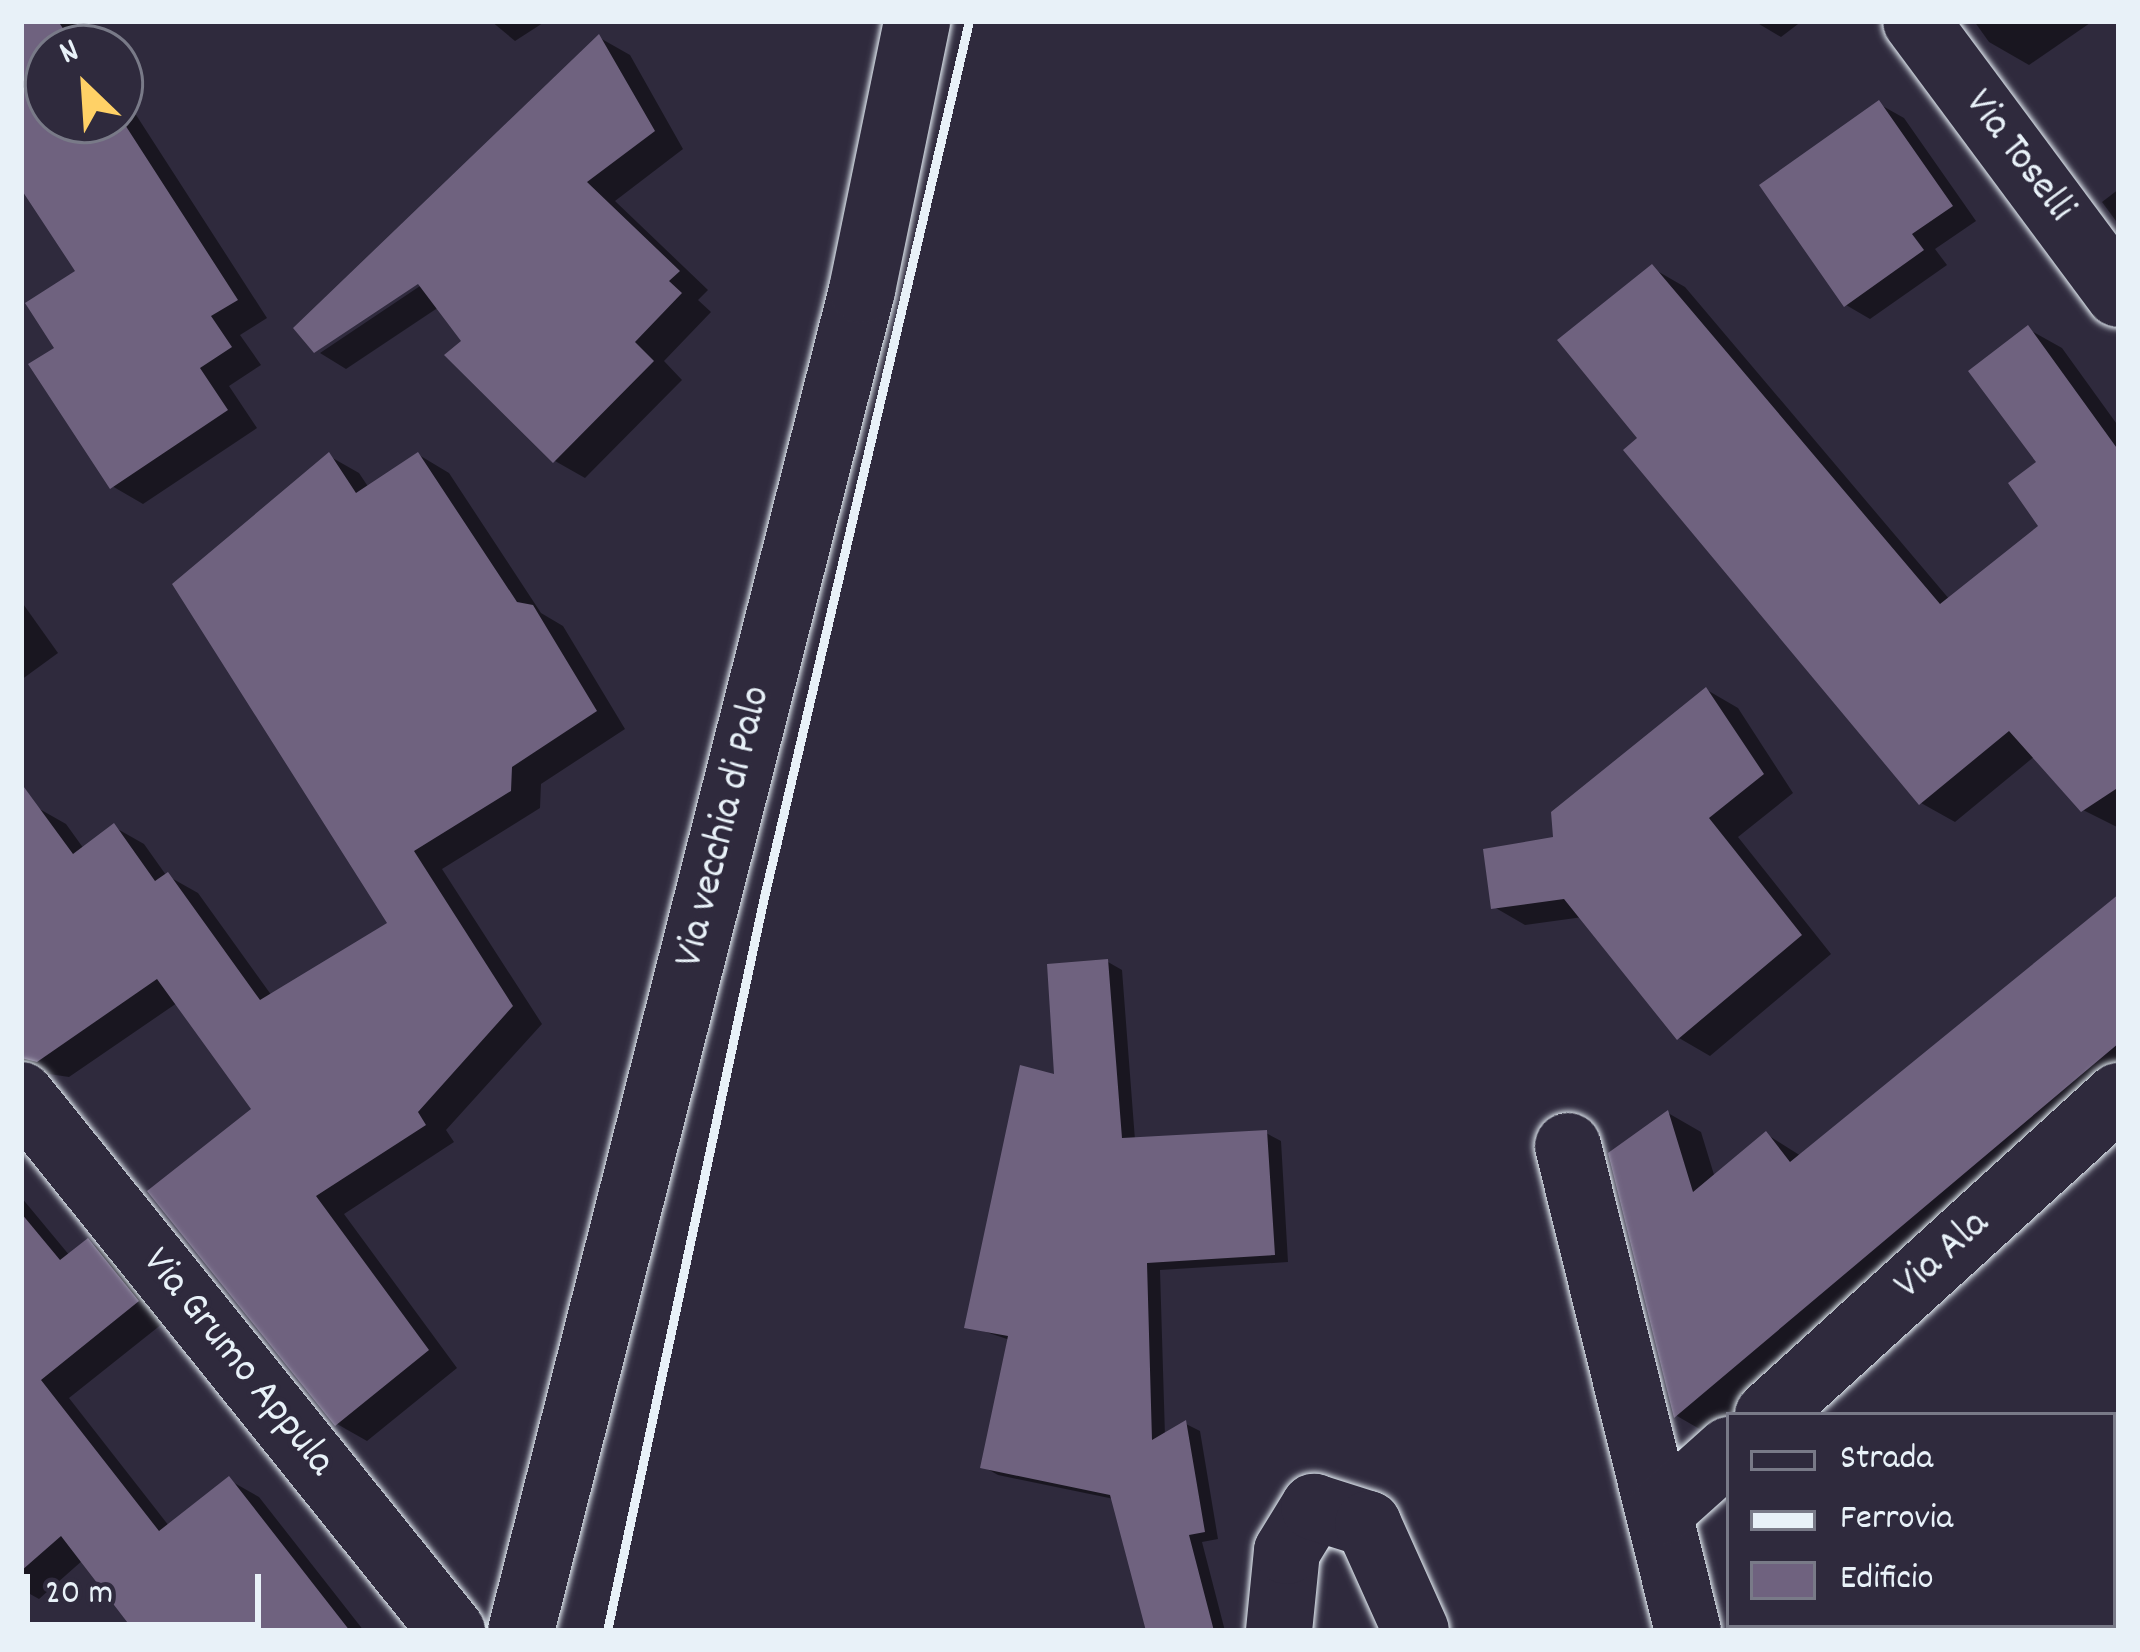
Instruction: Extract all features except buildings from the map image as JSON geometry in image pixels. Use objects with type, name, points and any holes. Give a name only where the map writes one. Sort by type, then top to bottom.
[{"type":"street","name":"Via vecchia di Palo","points":[[521,1631],[862,290],[917,21]]},
{"type":"street","name":"Via Toselli","points":[[1916,21],[2119,294]]},
{"type":"street","name":"Via Grumo Appula","points":[[21,1095],[452,1631]]},
{"type":"street","name":"Via Ala","points":[[1771,1412],[2119,1096]]},
{"type":"street","points":[[1568,1146],[1688,1631]]},
{"type":"street","points":[[1660,1512],[1726,1453]]},
{"type":"street","points":[[1279,1631],[1287,1552],[1314,1507],[1368,1524],[1416,1631]]},
{"type":"railway","points":[[607,1631],[764,897],[969,21]]}]
